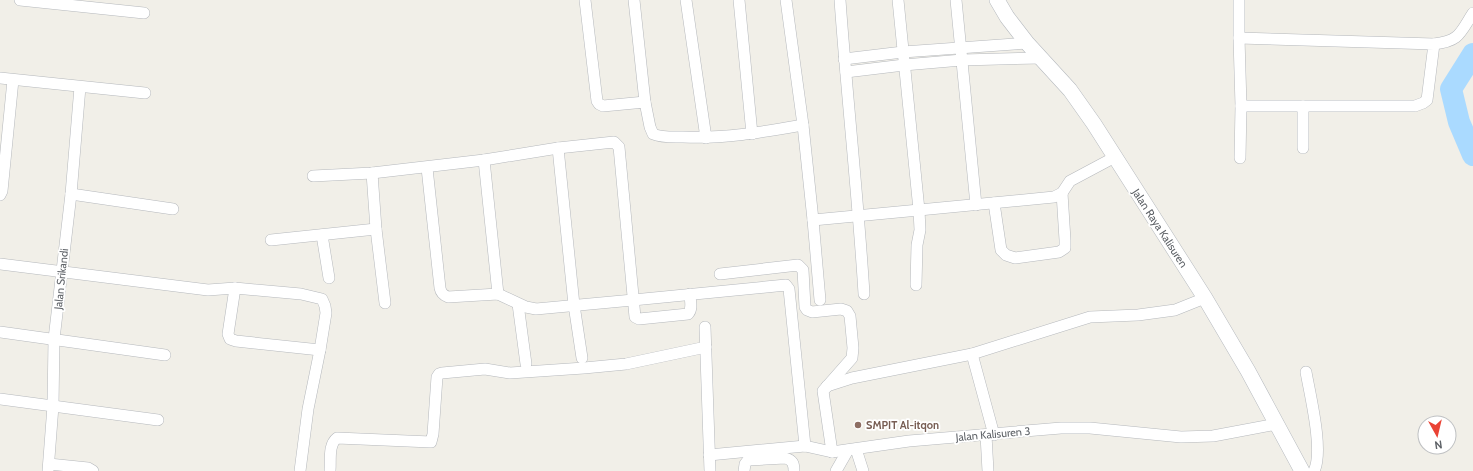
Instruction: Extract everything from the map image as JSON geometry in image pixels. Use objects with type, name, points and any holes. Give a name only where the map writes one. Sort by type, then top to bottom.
[{"type":"main road","name":"Jalan Raya Kalisuren","points":[[997,0],[1027,43],[1070,90],[1094,124],[1205,298],[1248,371],[1302,471]]},
{"type":"street","points":[[20,0],[144,13]]},
{"type":"street","points":[[585,0],[599,104],[603,106],[645,102]]},
{"type":"street","points":[[634,0],[645,102],[650,127],[653,134],[660,137],[706,138],[752,134],[803,125]]},
{"type":"street","points":[[686,0],[706,138]]},
{"type":"street","points":[[739,0],[752,134]]},
{"type":"street","points":[[786,0],[803,125],[820,300]]},
{"type":"street","points":[[840,0],[859,216],[864,294]]},
{"type":"street","points":[[898,0],[919,210],[920,230],[917,245],[916,285]]},
{"type":"street","points":[[956,0],[976,205]]},
{"type":"street","points":[[1239,0],[1241,106],[1240,158]]},
{"type":"street","points":[[1239,38],[1434,44],[1446,43],[1453,40],[1459,34],[1473,13]]},
{"type":"street","points":[[844,59],[903,52],[1027,43]]},
{"type":"street","points":[[1241,106],[1415,106],[1427,100],[1434,44]]},
{"type":"street","points":[[846,72],[962,60],[1040,58]]},
{"type":"street","points":[[0,78],[145,93]]},
{"type":"street","points":[[0,195],[2,191],[3,143],[13,80]]},
{"type":"street","name":"Jalan Srikandi","points":[[48,467],[53,406],[54,339],[71,194],[80,86]]},
{"type":"street","points":[[1303,106],[1303,148]]},
{"type":"street","points":[[312,176],[427,168],[558,148],[614,142],[619,147],[635,317],[637,319],[688,314],[690,311],[690,294]]},
{"type":"street","points":[[558,148],[574,305],[582,358]]},
{"type":"street","points":[[813,220],[1054,197],[1062,193],[1070,181],[1115,157]]},
{"type":"street","points":[[484,160],[498,294]]},
{"type":"street","points":[[427,168],[440,288],[441,294],[448,297],[498,294],[518,304],[536,309],[786,284],[790,289],[805,446]]},
{"type":"street","points":[[372,173],[376,229],[385,303]]},
{"type":"street","points":[[994,203],[1001,250],[1006,255],[1015,258],[1059,252],[1065,248],[1062,193]]},
{"type":"street","points":[[71,194],[173,209]]},
{"type":"street","points":[[271,240],[376,229]]},
{"type":"street","points":[[322,235],[329,278]]},
{"type":"street","points":[[0,264],[179,287],[208,290],[235,288],[301,294],[322,299],[326,313],[308,409],[300,471]]},
{"type":"street","points":[[720,274],[798,265],[803,270],[805,307],[807,310],[812,312],[841,309],[847,310],[850,316],[853,348],[852,358],[823,390],[832,452]]},
{"type":"street","points":[[235,288],[228,334],[230,339],[236,342],[320,350]]},
{"type":"street","points":[[827,386],[852,378],[972,354],[1090,317],[1138,315],[1175,310],[1205,298]]},
{"type":"street","points":[[518,304],[526,364]]},
{"type":"street","points":[[705,327],[710,471]]},
{"type":"street","points":[[0,332],[165,355]]},
{"type":"street","points":[[330,471],[331,449],[334,440],[337,438],[431,442],[434,434],[437,377],[442,373],[485,369],[510,372],[626,364],[706,347]]},
{"type":"street","points":[[972,354],[990,435],[988,471]]},
{"type":"street","points":[[1306,372],[1317,444],[1318,460],[1314,471]]},
{"type":"street","points":[[0,399],[158,420]]},
{"type":"street","name":"Jalan Kalisuren 3","points":[[709,455],[805,446],[832,452],[908,441],[1061,428],[1090,428],[1181,437],[1213,436],[1277,424]]},
{"type":"street","points":[[836,471],[852,449],[863,471]]},
{"type":"street","points":[[744,471],[744,464],[748,460],[785,458],[790,459],[794,464],[794,471]]},
{"type":"street","points":[[48,467],[90,469]]},
{"type":"waterway","points":[[1473,54],[1451,89],[1459,122],[1473,155]]},
{"type":"place","name":"SMPIT Al-itqon","points":[[858,425]]}]
